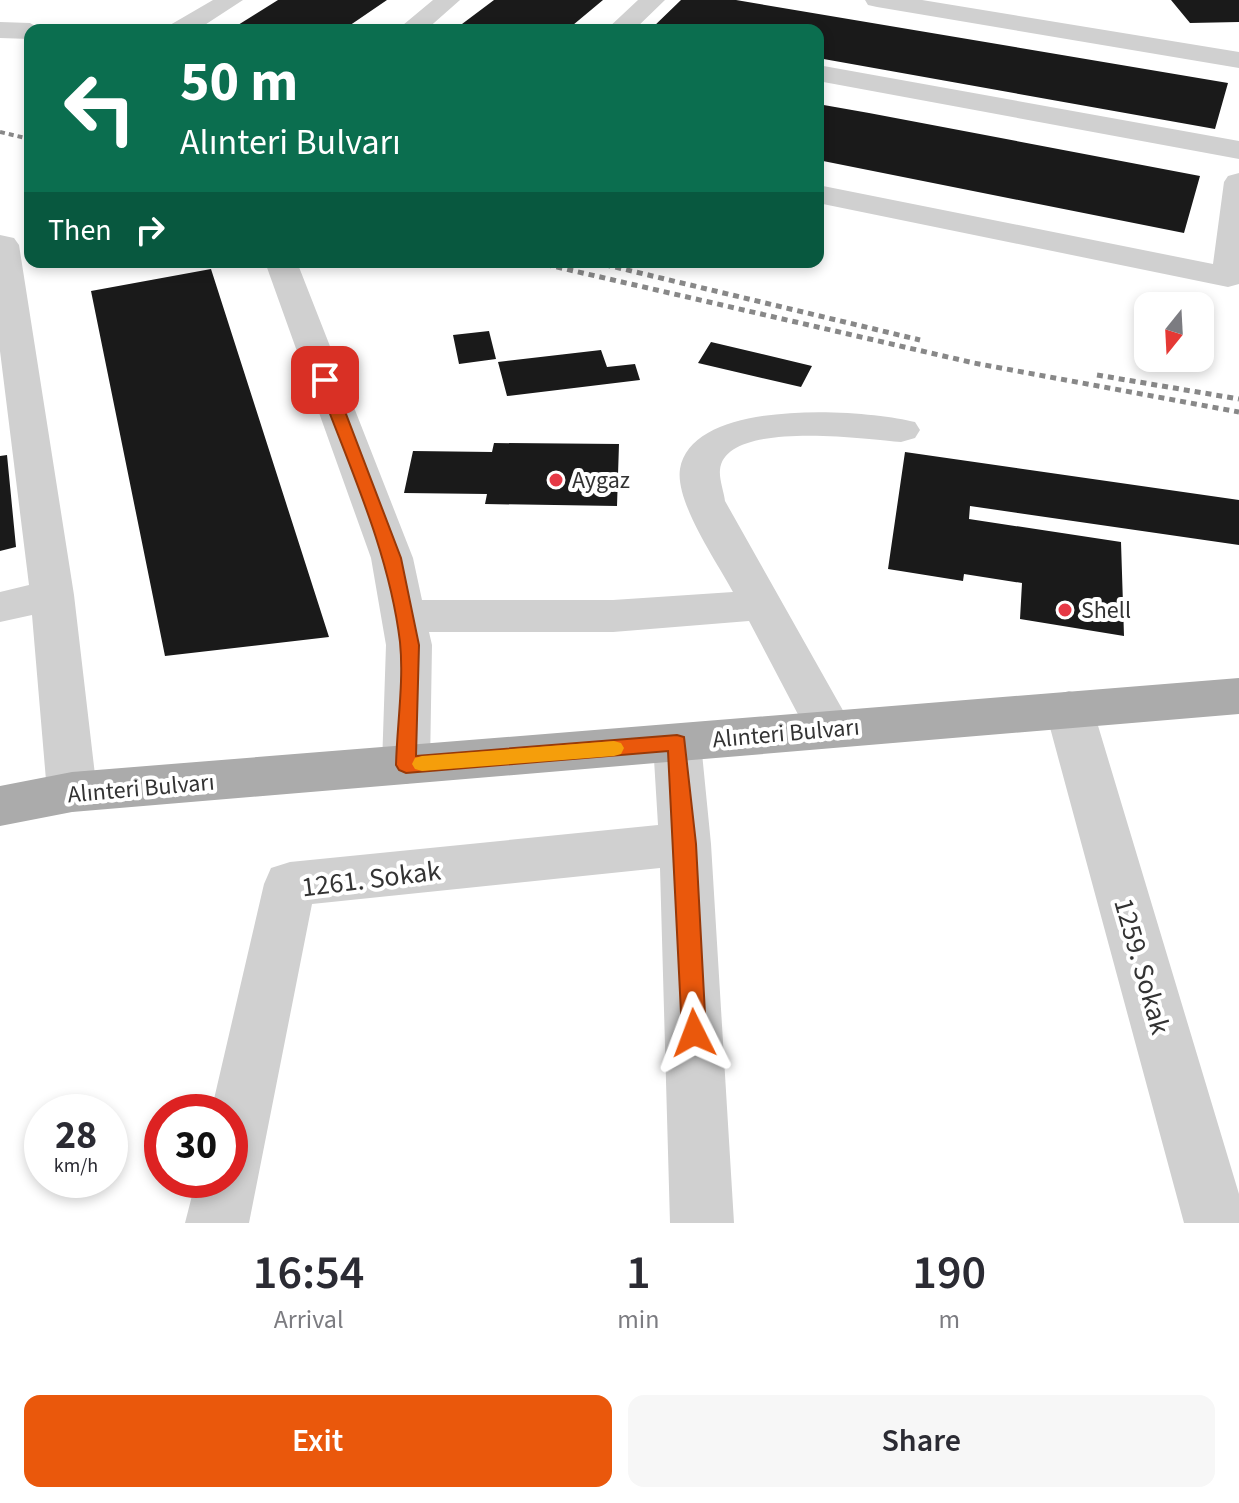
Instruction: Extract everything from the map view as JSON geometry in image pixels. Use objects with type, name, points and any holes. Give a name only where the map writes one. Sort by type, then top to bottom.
[{"type":"main road","name":"Alınteri Bulvarı","points":[[0,806],[72,792],[1239,696]]},
{"type":"street","points":[[189,24],[231,0]]},
{"type":"street","points":[[418,24],[448,0]]},
{"type":"street","points":[[626,24],[653,0]]},
{"type":"street","points":[[877,0],[1239,60]]},
{"type":"street","points":[[0,30],[24,31]]},
{"type":"street","points":[[824,74],[1239,150]]},
{"type":"street","points":[[824,195],[1228,277],[1239,182]]},
{"type":"street","points":[[0,245],[3,245],[12,396],[52,595],[72,792]]},
{"type":"street","points":[[283,268],[392,558],[409,645],[406,765]]},
{"type":"street","points":[[830,730],[700,488],[702,463],[718,442],[742,429],[791,422],[901,430]]},
{"type":"street","points":[[0,607],[52,595]]},
{"type":"street","points":[[404,616],[613,616],[762,605]]},
{"type":"street","name":"1259. Sokak","points":[[1069,709],[1216,1223]]},
{"type":"street","points":[[677,743],[685,844],[702,1223]]},
{"type":"street","name":"1261. Sokak","points":[[245,1094],[290,884],[685,844]]},
{"type":"street","points":[[217,1223],[223,1198]]},
{"type":"building","points":[[278,0],[387,0],[352,24],[240,24]]},
{"type":"building","points":[[494,0],[603,0],[574,24],[462,24]]},
{"type":"building","points":[[681,0],[736,0],[1228,83],[1215,129],[824,59],[824,24],[656,24]]},
{"type":"building","points":[[1171,0],[1239,0],[1239,22],[1190,23]]},
{"type":"building","points":[[824,105],[1200,176],[1184,233],[824,161]]},
{"type":"building","points":[[211,269],[329,637],[165,656],[91,291]]},
{"type":"building","points":[[489,331],[496,359],[459,364],[453,335]]},
{"type":"building","points":[[711,342],[812,366],[801,387],[698,363]]},
{"type":"building","points":[[601,350],[607,367],[635,364],[640,380],[507,396],[498,362]]},
{"type":"building","points":[[494,443],[619,444],[617,506],[485,504],[487,494],[404,493],[413,451],[492,452]]},
{"type":"building","points":[[905,452],[1239,500],[1239,545],[970,506],[969,519],[1121,542],[1124,636],[1020,619],[1022,583],[964,574],[963,581],[888,569]]},
{"type":"building","points":[[7,455],[16,547],[0,551],[0,456]]},
{"type":"railway","points":[[0,132],[24,138]]},
{"type":"railway","points":[[561,268],[974,363],[1239,412]]},
{"type":"railway","points":[[619,268],[920,340]]},
{"type":"railway","points":[[1097,375],[1239,399]]},
{"type":"slow traffic","points":[[422,764],[614,748]]},
{"type":"place","name":"Aygaz","points":[[556,480]]},
{"type":"place","name":"Shell","points":[[1065,610]]},
{"type":"route","points":[[325,380],[392,558],[409,645],[406,765],[677,743],[694,1033]]}]
